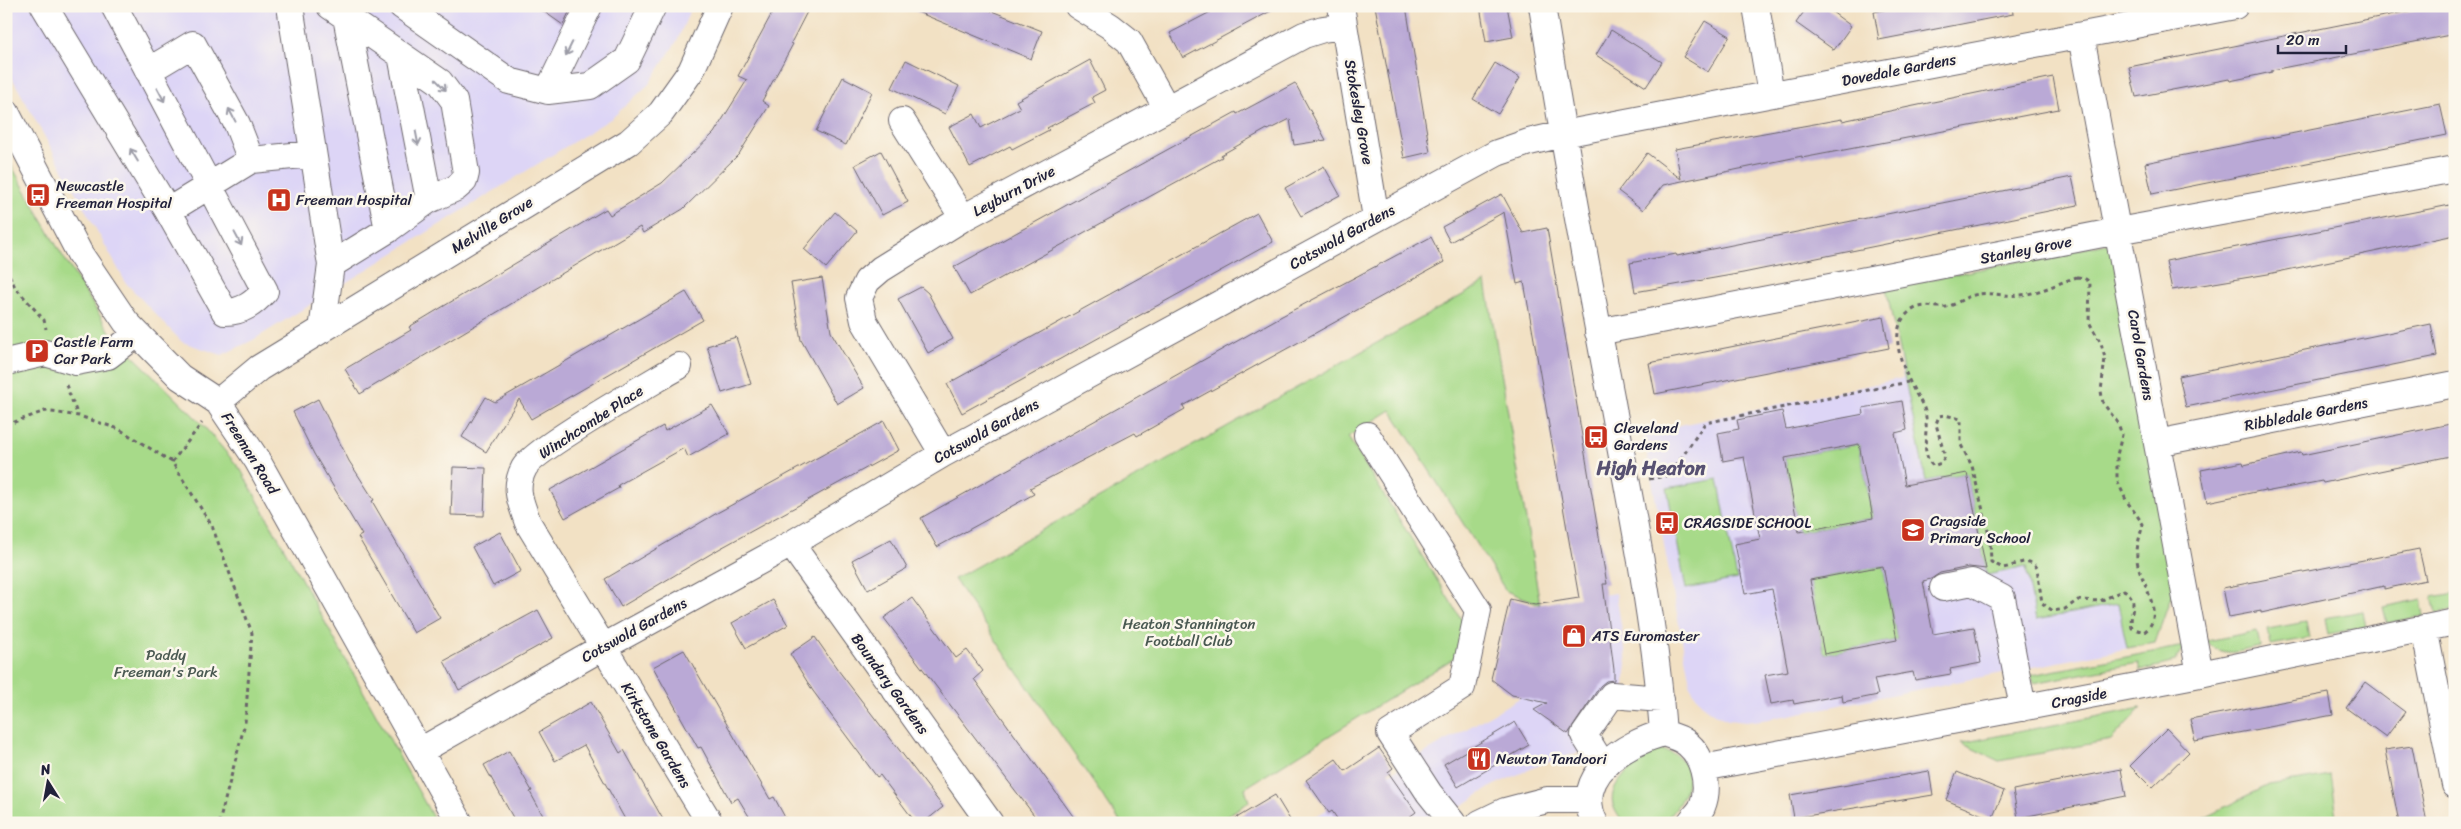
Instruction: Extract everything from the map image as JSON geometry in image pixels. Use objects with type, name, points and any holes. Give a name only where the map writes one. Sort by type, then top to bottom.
[{"type":"street","points":[[44,6],[168,211],[225,312],[236,312],[253,304],[266,291],[114,6]]},
{"type":"street","points":[[290,6],[331,265],[322,330]]},
{"type":"street","points":[[402,6],[509,81],[548,91],[590,86],[627,60],[653,6]]},
{"type":"street","points":[[548,91],[589,6]]},
{"type":"street","name":"Melville Grove","points":[[218,402],[260,368],[628,142],[662,113],[691,71],[720,6]]},
{"type":"street","points":[[1078,6],[1110,26],[1129,41],[1168,108]]},
{"type":"street","points":[[1542,6],[1598,332],[1627,482],[1661,699],[1663,733]]},
{"type":"street","points":[[1756,6],[1771,94]]},
{"type":"street","name":"Dovedale Gardens","points":[[1563,134],[2235,6]]},
{"type":"street","points":[[331,265],[388,230],[429,200],[456,188],[464,181],[466,173],[454,101],[440,82],[338,12]]},
{"type":"street","points":[[338,12],[388,230]]},
{"type":"street","name":"Leyburn Drive","points":[[944,454],[864,321],[859,298],[867,281],[881,269],[963,218],[1304,35],[1323,29],[1342,16]]},
{"type":"street","name":"Stokesley Grove","points":[[1342,16],[1376,218]]},
{"type":"street","name":"Carol Gardens","points":[[2081,36],[2200,674]]},
{"type":"street","points":[[148,71],[193,44],[237,124],[251,160]]},
{"type":"street","points":[[401,55],[429,200]]},
{"type":"street","name":"Freeman Road","points":[[6,112],[80,254],[126,322],[180,377],[218,402],[257,460],[460,823]]},
{"type":"street","points":[[902,121],[963,218]]},
{"type":"street","name":"Cotswold Gardens","points":[[420,751],[603,647],[791,544],[944,454],[1376,218],[1497,154],[1529,142],[1563,134]]},
{"type":"street","points":[[168,211],[251,160],[313,154]]},
{"type":"street","name":"Stanley Grove","points":[[1598,332],[2118,231],[2455,169]]},
{"type":"street","points":[[6,362],[45,353],[76,362],[108,356],[137,334]]},
{"type":"street","name":"Winchcombe Place","points":[[603,647],[528,523],[517,492],[525,466],[547,448],[679,366]]},
{"type":"street","name":"Ribbledale Gardens","points":[[2157,443],[2455,384]]},
{"type":"street","points":[[1367,435],[1478,610],[1462,687],[1390,733],[1429,793],[1453,823]]},
{"type":"street","name":"Boundary Gardens","points":[[791,544],[990,823]]},
{"type":"street","points":[[1943,588],[1972,582],[2002,598],[2024,708]]},
{"type":"street","name":"Cragside","points":[[1703,768],[2200,674],[2455,622]]},
{"type":"street","points":[[2424,628],[2455,785]]},
{"type":"street","name":"Kirkstone Gardens","points":[[603,647],[710,823]]},
{"type":"street","points":[[1604,767],[1584,735],[1612,695],[1661,699]]},
{"type":"street","points":[[1480,823],[1505,811],[1547,800],[1591,812],[1592,782],[1604,767],[1633,744],[1663,733],[1682,740],[1696,752],[1703,768],[1706,791],[1701,808],[1690,823]]},
{"type":"path","points":[[6,268],[15,287],[44,320],[54,356]]},
{"type":"path","points":[[2077,277],[2084,278],[2090,282],[2089,322],[2101,343],[2105,358],[2100,391],[2103,403],[2118,423],[2122,435],[2117,455],[2117,480],[2126,500],[2143,524],[2137,557],[2138,569],[2151,596],[2152,618],[2144,632],[2132,628],[2134,601],[2124,590],[2100,601],[2078,600],[2065,609],[2052,611],[2042,603],[2037,568],[2034,564],[2027,561],[2003,568],[1991,562],[1990,538],[1972,466],[1962,445],[1961,419],[1945,415],[1939,416],[1936,424],[1945,457],[1941,463],[1933,466],[1928,460],[1925,445],[1924,408],[1908,382],[1903,370],[1897,329],[1902,318],[1917,308],[1931,305],[1951,306],[1971,295],[2021,295],[2077,277]]},
{"type":"path","points":[[1627,482],[1670,475],[1705,423],[1908,382]]},
{"type":"path","points":[[172,462],[218,402]]},
{"type":"path","points":[[6,425],[45,411],[78,416],[120,429],[172,462],[212,526],[252,633],[245,723],[219,823]]},
{"type":"shaded area","name":"Freeman Hospital","points":[[6,6],[692,6],[677,41],[649,84],[612,118],[253,340],[222,355],[182,342],[126,283],[6,67]]},
{"type":"shaded area","name":"Cragside Primary School","points":[[1895,331],[2155,643],[1769,719],[1746,722],[1728,720],[1714,714],[1703,706],[1691,688],[1643,433],[1903,378]]},
{"type":"shaded area","points":[[1616,593],[1627,663],[1622,707],[1600,739],[1574,754],[1542,764],[1494,785],[1435,823],[1304,823],[1518,699],[1539,667],[1540,604]]},
{"type":"green space","name":"Paddy Freeman's Park","points":[[6,156],[59,250],[112,335],[202,424],[241,470],[436,823],[6,823]]},
{"type":"green space","points":[[2111,243],[2175,585],[2155,643],[2127,648],[2118,604],[2036,620],[2026,567],[1987,575],[1967,473],[1926,481],[1886,288]]},
{"type":"green space","name":"Heaton Stannington Football Club","points":[[1486,282],[1540,604],[1506,591],[1391,410],[1348,437],[1470,633],[1467,650],[1245,788],[1249,802],[1215,823],[1121,823],[954,579]]},
{"type":"green space","points":[[1859,444],[1873,518],[1799,532],[1785,458]]},
{"type":"green space","points":[[1718,479],[1737,579],[1686,589],[1667,488]]},
{"type":"green space","points":[[1883,566],[1897,640],[1824,654],[1810,580]]},
{"type":"green space","points":[[2455,593],[2455,610],[2437,613],[2433,597]]},
{"type":"green space","points":[[2421,599],[2424,616],[2387,623],[2383,607]]},
{"type":"green space","points":[[2363,611],[2366,627],[2328,634],[2325,618]]},
{"type":"green space","points":[[2306,622],[2309,638],[2271,645],[2268,629]]},
{"type":"green space","points":[[2257,631],[2260,647],[2245,650],[2225,652],[2213,647],[2207,641]]},
{"type":"green space","points":[[2184,646],[2175,662],[2140,671],[2138,663],[2034,683],[2031,675]]},
{"type":"green space","points":[[2141,708],[2111,740],[1999,761],[1961,743]]},
{"type":"green space","points":[[1660,750],[1674,754],[1683,761],[1687,771],[1684,793],[1670,815],[1661,823],[1624,823],[1614,808],[1612,801],[1615,788],[1640,759],[1651,752]]},
{"type":"green space","points":[[2331,775],[2338,823],[2193,823],[2269,785]]},
{"type":"building","points":[[536,6],[572,6],[563,25]]},
{"type":"building","points":[[776,6],[810,6],[791,43],[793,44],[762,101],[769,106],[739,154],[683,209],[643,233],[640,227],[360,394],[345,369],[411,330],[409,327],[606,209],[610,215],[662,183],[714,133],[747,80],[738,76]]},
{"type":"building","points":[[903,6],[979,6],[1042,31],[1031,59]]},
{"type":"building","points":[[1222,6],[1280,6],[1183,58],[1170,33]]},
{"type":"building","points":[[1375,6],[1406,6],[1430,152],[1404,158]]},
{"type":"building","points":[[1480,6],[1507,6],[1513,37],[1486,42]]},
{"type":"building","points":[[1808,6],[1824,6],[1851,26],[1834,50],[1796,23]]},
{"type":"building","points":[[1903,6],[2012,6],[2013,14],[1879,40],[1874,12]]},
{"type":"building","points":[[2434,6],[2450,6],[2455,34],[2272,70],[2272,72],[2230,81],[2229,79],[2136,97],[2129,67]]},
{"type":"building","points":[[1705,21],[1730,36],[1708,72],[1683,57]]},
{"type":"building","points":[[1611,30],[1662,62],[1646,87],[1596,55]]},
{"type":"building","points":[[906,60],[959,86],[945,114],[892,88]]},
{"type":"building","points":[[1090,60],[1105,90],[1092,97],[1095,103],[1012,149],[1010,146],[970,167],[949,127],[974,114],[981,128],[1020,108],[1016,101]]},
{"type":"building","points":[[1495,63],[1520,78],[1498,114],[1473,99]]},
{"type":"building","points":[[843,77],[872,92],[846,145],[816,131]]},
{"type":"building","points":[[2053,77],[2059,109],[1802,158],[1802,156],[1663,185],[1643,210],[1618,191],[1647,153],[1681,179],[1675,149],[1842,119],[1842,121]]},
{"type":"building","points":[[1295,83],[1326,140],[1294,145],[1290,119],[1267,129],[1221,155],[1222,157],[970,295],[954,267],[1236,112],[1237,114]]},
{"type":"building","points":[[2440,104],[2447,135],[2152,194],[2145,163]]},
{"type":"building","points":[[881,151],[908,202],[882,215],[855,165]]},
{"type":"building","points":[[1324,166],[1340,195],[1301,216],[1285,188]]},
{"type":"building","points":[[2072,177],[2078,205],[1743,273],[1635,292],[1630,263],[1676,254],[1677,256]]},
{"type":"building","points":[[1502,194],[1523,233],[1547,228],[1607,584],[1603,584],[1614,680],[1606,681],[1600,686],[1568,734],[1534,710],[1547,703],[1512,695],[1491,679],[1510,599],[1535,605],[1579,598],[1524,282],[1517,284],[1504,212],[1450,242],[1442,227]]},
{"type":"building","points":[[2455,204],[2455,235],[2268,274],[2172,290],[2166,261]]},
{"type":"building","points":[[835,212],[857,231],[826,268],[804,249]]},
{"type":"building","points":[[1257,213],[1273,242],[962,413],[947,384]]},
{"type":"building","points":[[1431,237],[1444,262],[1183,406],[1185,409],[1137,436],[1135,433],[1030,488],[1034,494],[937,547],[921,518],[1282,316]]},
{"type":"building","points":[[822,278],[831,332],[864,388],[837,404],[801,340],[791,283]]},
{"type":"building","points":[[921,287],[928,293],[953,339],[928,353],[898,299]]},
{"type":"building","points":[[686,292],[703,320],[531,419],[519,399],[486,452],[462,437],[486,397],[495,402]]},
{"type":"building","points":[[1883,317],[1889,348],[1655,394],[1649,363]]},
{"type":"building","points":[[2431,324],[2437,356],[2186,407],[2179,376]]},
{"type":"building","points":[[736,337],[751,384],[722,393],[707,346]]},
{"type":"building","points":[[318,399],[349,461],[374,500],[372,501],[440,618],[414,633],[358,537],[362,535],[314,454],[293,412]]},
{"type":"building","points":[[1902,401],[1907,430],[1895,433],[1905,485],[1967,473],[1986,569],[1969,567],[1940,573],[1931,579],[1923,581],[1933,634],[1974,627],[1981,663],[1950,669],[1951,674],[1915,680],[1913,672],[1874,679],[1878,695],[1843,702],[1842,695],[1794,704],[1793,700],[1771,704],[1765,675],[1788,671],[1772,589],[1745,594],[1735,544],[1760,539],[1744,457],[1723,461],[1718,433],[1739,429],[1737,420],[1782,411],[1786,429],[1864,414],[1863,408]],"holes":[[[1859,444],[1873,518],[1799,532],[1785,458]],[[1883,566],[1897,640],[1824,654],[1810,580]]]},
{"type":"building","points":[[712,405],[729,434],[688,457],[684,448],[618,485],[619,488],[565,518],[550,490],[663,426],[665,431]]},
{"type":"building","points":[[884,421],[899,450],[719,549],[621,607],[605,579],[717,513]]},
{"type":"building","points":[[2455,423],[2455,455],[2323,483],[2322,481],[2265,492],[2265,490],[2207,502],[2201,470],[2243,462],[2244,465],[2301,452],[2302,455]]},
{"type":"building","points":[[453,467],[486,468],[484,516],[451,515]]},
{"type":"building","points":[[500,532],[521,571],[493,586],[472,547]]},
{"type":"building","points":[[891,539],[907,568],[868,590],[852,560]]},
{"type":"building","points":[[2419,549],[2426,580],[2384,589],[2384,586],[2261,613],[2261,611],[2229,617],[2223,588]]},
{"type":"building","points":[[912,598],[956,658],[967,650],[983,671],[974,679],[1078,823],[1040,823],[884,618]]},
{"type":"building","points":[[773,600],[788,625],[746,648],[732,623]]},
{"type":"building","points":[[538,610],[553,638],[459,690],[444,661]]},
{"type":"building","points":[[815,637],[943,807],[923,823],[916,823],[880,775],[877,777],[813,691],[790,654]]},
{"type":"building","points":[[684,650],[770,799],[774,797],[788,823],[753,823],[738,798],[731,802],[701,747],[698,748],[653,667]]},
{"type":"building","points":[[2365,682],[2405,712],[2386,737],[2346,708]]},
{"type":"building","points":[[2329,693],[2333,715],[2195,741],[2190,719]]},
{"type":"building","points":[[591,702],[620,753],[624,750],[665,823],[627,823],[584,745],[555,761],[539,732]]},
{"type":"building","points":[[1515,722],[1529,745],[1458,787],[1444,764]]},
{"type":"building","points":[[2167,729],[2189,752],[2152,788],[2130,766]]},
{"type":"building","points":[[2412,746],[2427,823],[2399,823],[2385,750]]},
{"type":"building","points":[[1379,748],[1393,768],[1388,772],[1416,812],[1401,823],[1340,823],[1332,811],[1329,813],[1306,780],[1336,759],[1345,771]]},
{"type":"building","points":[[509,751],[532,791],[530,792],[547,823],[516,823],[484,765]]},
{"type":"building","points":[[2121,769],[2126,796],[2018,818],[2013,790]]},
{"type":"building","points":[[1929,771],[1933,795],[1794,818],[1790,795]]},
{"type":"building","points":[[1957,772],[2004,791],[1992,819],[1946,800]]},
{"type":"building","points":[[1275,795],[1292,823],[1228,823]]},
{"type":"place","name":"Newcastle Freeman Hospital","points":[[38,195]]},
{"type":"place","name":"Freeman Hospital","points":[[279,200]]},
{"type":"place","name":"Castle Farm Car Park","points":[[37,351]]},
{"type":"place","name":"Cleveland Gardens","points":[[1596,437]]},
{"type":"place","name":"CRAGSIDE SCHOOL","points":[[1667,523]]},
{"type":"place","name":"Cragside Primary School","points":[[1913,530]]},
{"type":"place","name":"ATS Euromaster","points":[[1574,636]]},
{"type":"place","name":"Newton Tandoori","points":[[1479,759]]},
{"type":"district","name":"High Heaton","points":[[1651,468]]}]
